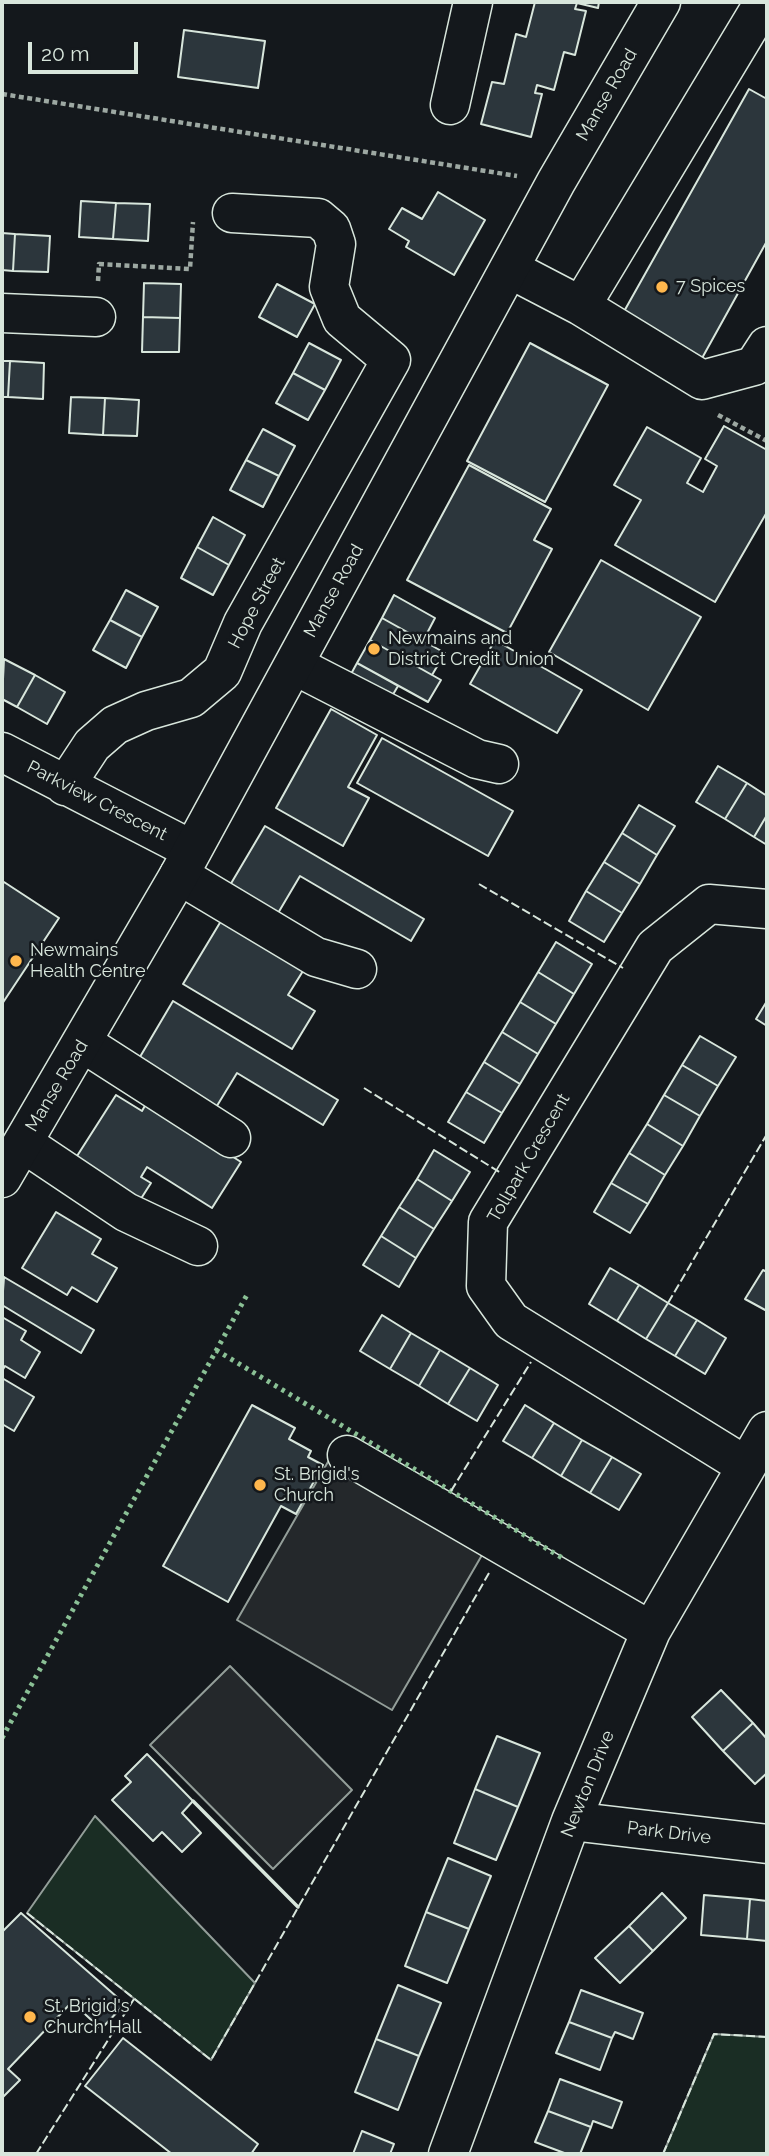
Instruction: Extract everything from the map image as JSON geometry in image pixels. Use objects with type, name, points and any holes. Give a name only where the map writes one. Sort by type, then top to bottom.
[{"type":"street","points":[[450,105],[473,2]]},
{"type":"street","name":"Manse Road","points":[[2,1178],[83,1043],[185,863],[556,182],[661,2]]},
{"type":"street","points":[[581,306],[764,2]]},
{"type":"street","name":"Hope Street","points":[[65,786],[92,745],[115,724],[146,711],[191,698],[222,672],[243,623],[391,360],[342,319],[329,287],[336,244],[331,229],[318,218],[232,213]]},
{"type":"street","points":[[510,269],[581,306],[702,380],[754,366],[767,346]]},
{"type":"street","points":[[2,313],[96,317]]},
{"type":"street","points":[[293,665],[477,759],[499,764]]},
{"type":"street","name":"Parkview Crescent","points":[[2,752],[65,786],[185,863],[316,957],[357,969]]},
{"type":"street","name":"Tollpark Crescent","points":[[747,1466],[512,1321],[486,1286],[487,1248],[488,1222],[655,947],[709,904],[767,909]]},
{"type":"street","points":[[83,1043],[231,1138]]},
{"type":"street","points":[[23,1143],[126,1212],[198,1246]]},
{"type":"street","name":"Newton Drive","points":[[448,2154],[571,1821],[651,1631],[767,1431]]},
{"type":"street","points":[[347,1455],[651,1631]]},
{"type":"street","name":"Park Drive","points":[[571,1821],[767,1844]]},
{"type":"path","points":[[2,94],[556,182]]},
{"type":"path","points":[[96,317],[99,264],[190,269],[194,210],[232,213]]},
{"type":"green space","points":[[95,1816],[255,1983],[211,2060],[27,1913]]},
{"type":"green space","points":[[714,2034],[767,2037],[767,2154],[663,2154]]},
{"type":"shaded area","points":[[340,1441],[496,1531],[392,1710],[237,1620]]},
{"type":"shaded area","points":[[230,1666],[352,1790],[273,1869],[150,1745]]},
{"type":"building","points":[[535,2],[599,2],[598,8],[577,3],[575,9],[586,11],[575,55],[564,52],[554,90],[537,85],[535,93],[542,94],[531,137],[481,124],[492,82],[504,84],[516,34],[526,37]]},
{"type":"building","points":[[184,30],[265,41],[258,88],[178,77]]},
{"type":"building","points":[[749,89],[767,99],[767,241],[701,360],[622,315]]},
{"type":"building","points":[[438,192],[485,220],[454,275],[406,247],[409,241],[389,229],[402,208],[422,219]]},
{"type":"building","points":[[81,201],[116,203],[113,239],[79,237]]},
{"type":"building","points":[[116,203],[150,204],[148,241],[113,239]]},
{"type":"building","points":[[2,233],[15,234],[13,271],[2,270]]},
{"type":"building","points":[[15,234],[50,236],[48,272],[13,271]]},
{"type":"building","points":[[144,283],[181,284],[180,318],[143,317]]},
{"type":"building","points":[[277,284],[315,304],[297,337],[259,317]]},
{"type":"building","points":[[143,317],[180,318],[179,352],[142,352]]},
{"type":"building","points":[[309,343],[341,360],[325,390],[293,373]]},
{"type":"building","points":[[530,343],[608,385],[545,502],[467,461]]},
{"type":"building","points":[[2,361],[10,361],[8,397],[2,397]]},
{"type":"building","points":[[10,361],[44,363],[43,399],[8,397]]},
{"type":"building","points":[[293,373],[325,390],[308,420],[276,403]]},
{"type":"building","points":[[71,397],[105,398],[103,435],[69,433]]},
{"type":"building","points":[[105,398],[139,400],[137,436],[103,435]]},
{"type":"building","points":[[724,426],[767,450],[767,512],[715,602],[615,545],[641,500],[614,485],[647,427],[701,458],[687,483],[703,492],[717,466],[705,459]]},
{"type":"building","points":[[263,429],[295,446],[279,476],[246,460]]},
{"type":"building","points":[[246,460],[279,476],[263,507],[230,490]]},
{"type":"building","points":[[469,465],[551,509],[534,540],[552,549],[507,633],[407,580]]},
{"type":"building","points":[[213,517],[245,535],[229,565],[197,547]]},
{"type":"building","points":[[197,547],[229,565],[213,595],[181,578]]},
{"type":"building","points":[[601,560],[701,617],[648,710],[549,652]]},
{"type":"building","points":[[126,590],[158,607],[142,637],[110,620]]},
{"type":"building","points":[[394,595],[435,618],[423,641],[382,618]]},
{"type":"building","points":[[382,618],[445,653],[432,675],[370,640]]},
{"type":"building","points":[[110,620],[142,637],[126,668],[93,650]]},
{"type":"building","points":[[370,640],[441,680],[428,702],[357,663]]},
{"type":"building","points":[[495,640],[582,690],[557,733],[470,684]]},
{"type":"building","points":[[4,659],[35,675],[17,707],[2,699]]},
{"type":"building","points":[[357,663],[398,686],[385,708],[345,685]]},
{"type":"building","points":[[35,675],[65,692],[47,724],[17,707]]},
{"type":"building","points":[[331,709],[377,735],[348,787],[369,798],[343,846],[276,808]]},
{"type":"building","points":[[382,738],[513,811],[488,856],[357,783]]},
{"type":"building","points":[[718,766],[747,783],[725,819],[696,802]]},
{"type":"building","points":[[747,783],[767,796],[767,815],[754,837],[725,819]]},
{"type":"building","points":[[639,805],[675,826],[657,855],[622,833]]},
{"type":"building","points":[[767,815],[767,845],[754,837]]},
{"type":"building","points":[[265,826],[424,919],[411,941],[300,876],[271,925],[223,897]]},
{"type":"building","points":[[622,833],[657,855],[640,884],[604,862]]},
{"type":"building","points":[[604,862],[640,884],[622,913],[586,891]]},
{"type":"building","name":"Newmains Health Centre","points":[[4,882],[59,918],[2,1004],[2,885]]},
{"type":"building","points":[[586,891],[622,913],[604,942],[569,921]]},
{"type":"building","points":[[221,921],[303,971],[288,995],[315,1011],[292,1049],[183,984]]},
{"type":"building","points":[[556,942],[592,964],[574,994],[538,972]]},
{"type":"building","points":[[538,972],[574,994],[556,1024],[520,1002]]},
{"type":"building","points":[[173,1001],[338,1100],[323,1125],[237,1073],[212,1114],[134,1067]]},
{"type":"building","points":[[767,1001],[767,1026],[756,1019]]},
{"type":"building","points":[[520,1002],[556,1024],[538,1054],[502,1032]]},
{"type":"building","points":[[502,1032],[538,1054],[520,1084],[484,1062]]},
{"type":"building","points":[[700,1036],[736,1057],[718,1086],[682,1065]]},
{"type":"building","points":[[484,1062],[520,1084],[502,1113],[466,1092]]},
{"type":"building","points":[[682,1065],[718,1086],[700,1116],[664,1095]]},
{"type":"building","points":[[466,1092],[502,1113],[484,1143],[448,1122]]},
{"type":"building","points":[[116,1095],[142,1111],[147,1102],[241,1162],[212,1208],[147,1167],[141,1177],[151,1183],[135,1208],[70,1167]]},
{"type":"building","points":[[664,1095],[700,1116],[683,1146],[647,1124]]},
{"type":"building","points":[[647,1124],[683,1146],[665,1175],[629,1153]]},
{"type":"building","points":[[434,1150],[470,1172],[452,1201],[417,1179]]},
{"type":"building","points":[[629,1153],[665,1175],[648,1204],[611,1183]]},
{"type":"building","points":[[417,1179],[452,1201],[434,1229],[399,1207]]},
{"type":"building","points":[[611,1183],[648,1204],[630,1233],[594,1212]]},
{"type":"building","points":[[399,1207],[434,1229],[416,1258],[381,1236]]},
{"type":"building","points":[[56,1212],[101,1239],[92,1254],[117,1268],[97,1302],[72,1287],[67,1295],[22,1268]]},
{"type":"building","points":[[381,1236],[416,1258],[399,1287],[363,1265]]},
{"type":"building","points":[[610,1268],[639,1285],[617,1321],[589,1304]]},
{"type":"building","points":[[763,1270],[767,1272],[767,1311],[745,1299]]},
{"type":"building","points":[[4,1277],[94,1330],[81,1353],[2,1305]]},
{"type":"building","points":[[639,1285],[668,1303],[646,1339],[617,1321]]},
{"type":"building","points":[[668,1303],[697,1320],[675,1356],[646,1339]]},
{"type":"building","points":[[382,1315],[411,1333],[390,1369],[360,1351]]},
{"type":"building","points":[[2,1317],[26,1331],[21,1340],[40,1352],[25,1378],[5,1366],[2,1371]]},
{"type":"building","points":[[697,1320],[726,1338],[705,1374],[675,1356]]},
{"type":"building","points":[[411,1333],[440,1350],[419,1386],[390,1369]]},
{"type":"building","points":[[440,1350],[470,1368],[448,1404],[419,1386]]},
{"type":"building","points":[[470,1368],[498,1385],[477,1421],[448,1404]]},
{"type":"building","points":[[2,1378],[34,1397],[14,1431],[2,1424]]},
{"type":"building","name":"St. Brigid's Church","points":[[252,1405],[295,1428],[289,1439],[311,1451],[308,1457],[323,1465],[296,1514],[281,1506],[228,1602],[163,1566]]},
{"type":"building","points":[[525,1405],[554,1423],[532,1458],[503,1441]]},
{"type":"building","points":[[554,1423],[582,1440],[561,1476],[532,1458]]},
{"type":"building","points":[[582,1440],[612,1457],[590,1493],[561,1476]]},
{"type":"building","points":[[612,1457],[641,1474],[619,1510],[590,1493]]},
{"type":"building","points":[[721,1690],[753,1723],[723,1751],[692,1717]]},
{"type":"building","points":[[753,1723],[767,1739],[767,1773],[755,1784],[723,1751]]},
{"type":"building","points":[[497,1736],[540,1753],[518,1807],[475,1789]]},
{"type":"building","points":[[147,1754],[193,1801],[182,1813],[201,1833],[182,1852],[162,1832],[153,1841],[112,1800],[131,1782],[125,1776]]},
{"type":"building","points":[[475,1789],[518,1807],[496,1860],[454,1843]]},
{"type":"building","points":[[448,1858],[491,1876],[469,1929],[426,1912]]},
{"type":"building","points":[[662,1893],[686,1918],[653,1951],[629,1926]]},
{"type":"building","points":[[704,1895],[750,1899],[747,1939],[701,1935]]},
{"type":"building","points":[[750,1899],[767,1901],[767,1941],[747,1939]]},
{"type":"building","points":[[426,1912],[469,1929],[447,1983],[405,1966]]},
{"type":"building","name":"St. Brigid's Church Hall","points":[[21,1913],[125,2004],[101,2029],[72,2002],[8,2069],[20,2080],[2,2098],[2,1932]]},
{"type":"building","points":[[629,1926],[653,1951],[620,1983],[595,1958]]},
{"type":"building","points":[[398,1985],[441,2003],[419,2056],[376,2039]]},
{"type":"building","points":[[581,1990],[643,2013],[633,2039],[615,2032],[612,2038],[569,2022]]},
{"type":"building","points":[[569,2022],[612,2038],[600,2070],[556,2053]]},
{"type":"building","points":[[123,2038],[258,2144],[251,2154],[172,2154],[85,2086]]},
{"type":"building","points":[[376,2039],[419,2056],[398,2110],[355,2092]]},
{"type":"building","points":[[560,2079],[622,2102],[612,2128],[593,2121],[591,2127],[548,2111]]},
{"type":"building","points":[[548,2111],[591,2127],[580,2154],[567,2154],[535,2142]]},
{"type":"building","points":[[362,2131],[394,2144],[390,2154],[353,2154]]},
{"type":"hedge","points":[[2,1738],[248,1293]]},
{"type":"hedge","points":[[216,1350],[564,1559]]},
{"type":"fence","points":[[479,884],[623,968]]},
{"type":"fence","points":[[364,1088],[501,1173]]},
{"type":"fence","points":[[668,1303],[767,1134]]},
{"type":"fence","points":[[451,1491],[531,1362]]},
{"type":"fence","points":[[27,1913],[211,2060],[489,1573]]},
{"type":"fence","points":[[36,2154],[134,1999]]},
{"type":"fence","points":[[663,2154],[714,2034],[767,2037]]},
{"type":"wall","points":[[193,1801],[298,1907]]},
{"type":"place","name":"7 Spices","points":[[662,287]]},
{"type":"place","name":"Newmains and District Credit Union","points":[[374,649]]},
{"type":"place","name":"Newmains Health Centre","points":[[16,961]]},
{"type":"place","name":"St. Brigid's Church","points":[[260,1485]]},
{"type":"place","name":"St. Brigid's Church Hall","points":[[30,2017]]}]
